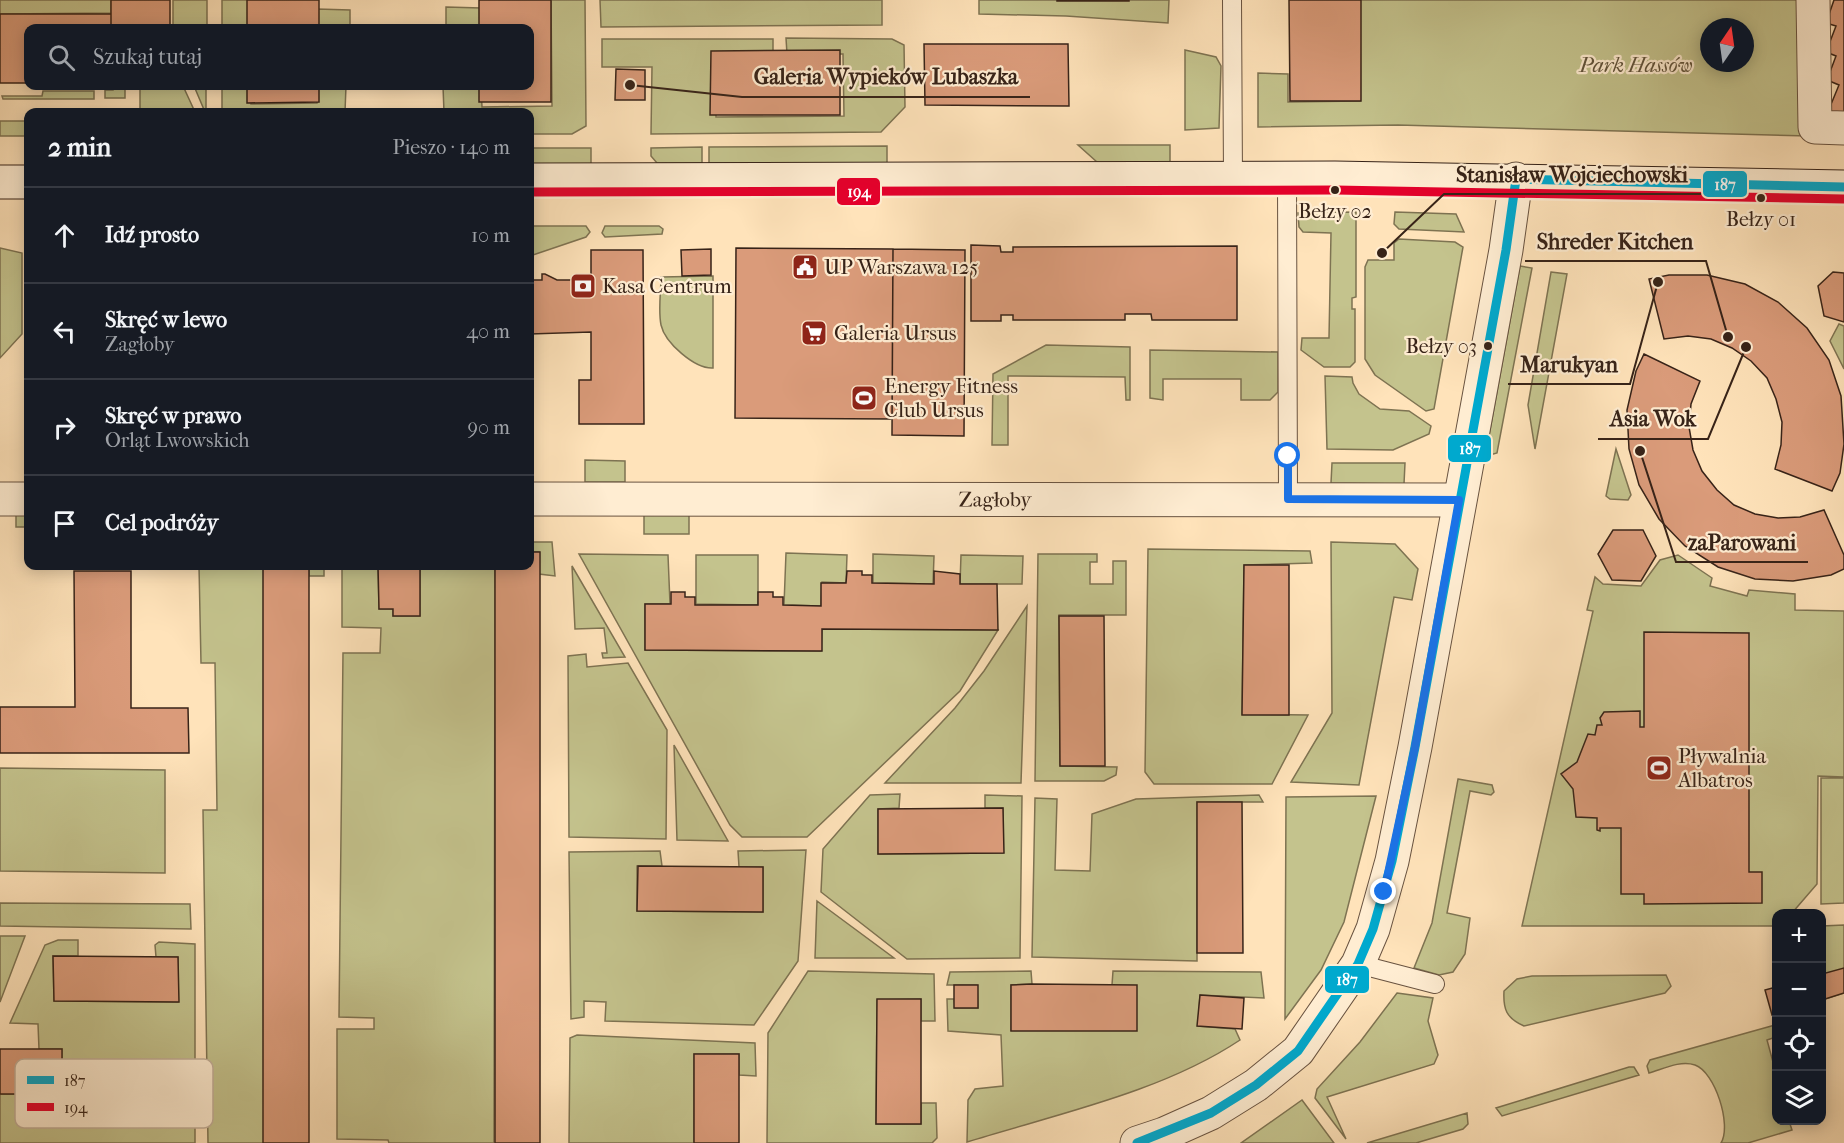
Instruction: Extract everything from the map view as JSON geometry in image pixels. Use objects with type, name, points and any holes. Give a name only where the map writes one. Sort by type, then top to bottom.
[{"type":"street","points":[[1813,0],[1815,127],[1844,128]]},
{"type":"street","points":[[534,180],[1516,179],[1844,187]]},
{"type":"street","points":[[1137,1143],[1212,1113],[1256,1085],[1298,1051],[1359,964],[1373,929],[1392,861],[1508,240],[1516,179]]},
{"type":"street","points":[[0,182],[24,182]]},
{"type":"street","points":[[0,499],[24,499]]},
{"type":"street","name":"Zagłoby","points":[[534,499],[1459,500]]},
{"type":"lane","points":[[1232,0],[1233,178]]},
{"type":"lane","points":[[1287,178],[1288,499]]},
{"type":"lane","points":[[1359,964],[1435,984]]},
{"type":"green space","points":[[0,0],[111,0],[111,13],[0,14]]},
{"type":"green space","points":[[173,0],[207,0],[207,24],[173,24]]},
{"type":"green space","points":[[222,0],[250,0],[250,24],[222,24]]},
{"type":"green space","points":[[551,0],[585,0],[586,126],[572,134],[534,134],[534,108],[444,108],[443,90],[481,90],[482,107],[552,106]]},
{"type":"green space","points":[[600,0],[882,0],[882,25],[601,27]]},
{"type":"green space","points":[[979,0],[1169,0],[1168,23],[1066,16],[979,14]]},
{"type":"green space","name":"Park Hassów","points":[[1360,0],[1804,0],[1808,136],[1398,125],[1258,127],[1258,73],[1288,74],[1288,102],[1360,101]]},
{"type":"green space","points":[[446,7],[481,8],[481,24],[446,24]]},
{"type":"green space","points":[[317,9],[350,10],[350,24],[317,24]]},
{"type":"green space","points":[[786,38],[892,39],[904,45],[905,107],[881,132],[651,134],[652,67],[602,67],[602,39],[773,39],[773,54],[715,55],[716,117],[844,116],[843,54],[787,54]]},
{"type":"green space","points":[[1185,50],[1216,57],[1221,66],[1219,128],[1185,130]]},
{"type":"green space","points":[[105,90],[125,90],[125,98],[105,98]]},
{"type":"green space","points":[[140,90],[185,90],[193,108],[140,108]]},
{"type":"green space","points":[[196,90],[206,90],[206,108],[203,108]]},
{"type":"green space","points":[[222,90],[251,90],[251,104],[317,103],[317,90],[346,90],[345,108],[222,108]]},
{"type":"green space","points":[[43,91],[94,91],[94,99],[3,99],[2,96],[42,96]]},
{"type":"green space","points":[[0,121],[24,121],[24,136],[0,136]]},
{"type":"green space","points":[[1078,145],[1170,145],[1170,162],[1097,162]]},
{"type":"green space","points":[[887,146],[887,163],[709,163],[709,147]]},
{"type":"green space","points":[[702,147],[702,163],[657,163],[651,156],[651,148]]},
{"type":"green space","points":[[534,148],[591,148],[591,164],[534,164]]},
{"type":"green space","points":[[1356,212],[1356,297],[1352,298],[1352,309],[1355,309],[1355,362],[1350,367],[1324,367],[1301,350],[1302,338],[1329,338],[1331,233],[1303,232],[1299,227],[1298,213]]},
{"type":"green space","points":[[1395,212],[1456,214],[1464,232],[1399,229],[1394,224]]},
{"type":"green space","points":[[534,226],[586,226],[590,232],[586,237],[534,255]]},
{"type":"green space","points":[[605,226],[659,226],[663,229],[662,234],[605,237],[602,233]]},
{"type":"green space","points":[[1399,239],[1455,242],[1463,247],[1434,409],[1426,411],[1375,375],[1365,359],[1365,267],[1368,260],[1394,260],[1394,243]]},
{"type":"green space","points":[[0,248],[22,253],[22,334],[0,358]]},
{"type":"green space","points":[[1520,266],[1532,268],[1497,453],[1490,455],[1486,452]]},
{"type":"green space","points":[[1551,272],[1567,274],[1535,449],[1528,405]]},
{"type":"green space","points":[[713,276],[713,368],[690,360],[674,347],[661,325],[660,307],[661,277]]},
{"type":"green space","points":[[1839,324],[1844,326],[1844,369],[1830,341]]},
{"type":"green space","points":[[1046,345],[1130,347],[1130,400],[1126,400],[1125,377],[1008,376],[1008,445],[992,445],[993,374]]},
{"type":"green space","points":[[1150,350],[1278,352],[1278,392],[1270,400],[1241,400],[1241,379],[1163,379],[1163,400],[1150,398]]},
{"type":"green space","points":[[1325,376],[1352,377],[1359,394],[1380,409],[1409,411],[1431,426],[1429,434],[1393,450],[1327,449]]},
{"type":"green space","points":[[1616,449],[1631,495],[1628,500],[1610,499],[1606,496]]},
{"type":"green space","points":[[585,460],[625,461],[625,482],[585,482]]},
{"type":"green space","points":[[1332,463],[1405,463],[1404,484],[1331,483]]},
{"type":"green space","points":[[16,515],[24,515],[24,527],[16,527]]},
{"type":"green space","points":[[644,515],[689,515],[689,534],[644,534]]},
{"type":"green space","points":[[534,542],[552,542],[555,576],[539,574],[539,552],[534,552]]},
{"type":"green space","points":[[1331,542],[1395,544],[1418,569],[1412,600],[1394,597],[1359,785],[1291,782],[1332,713]]},
{"type":"green space","points":[[1148,549],[1310,551],[1312,563],[1244,565],[1242,714],[1308,715],[1272,784],[1154,784],[1145,772]]},
{"type":"green space","points":[[786,553],[847,555],[846,583],[822,582],[821,606],[784,605]]},
{"type":"green space","points":[[579,554],[668,555],[670,604],[645,604],[645,650],[821,651],[822,629],[998,630],[960,691],[807,837],[742,837],[730,825]]},
{"type":"green space","points":[[873,554],[934,556],[933,584],[873,583]]},
{"type":"green space","points":[[1038,554],[1097,554],[1097,562],[1090,562],[1090,584],[1113,584],[1113,561],[1126,561],[1126,615],[1059,615],[1060,766],[1117,767],[1116,775],[1104,781],[1035,781]]},
{"type":"green space","points":[[696,555],[758,555],[758,605],[696,604]]},
{"type":"green space","points":[[961,555],[1023,556],[1022,584],[960,584]]},
{"type":"green space","points":[[1678,555],[1712,578],[1710,586],[1747,596],[1749,590],[1795,594],[1795,610],[1844,611],[1844,777],[1818,776],[1817,884],[1795,909],[1772,909],[1772,926],[1522,926],[1593,611],[1587,610],[1595,577],[1603,584],[1641,586],[1660,560]]},
{"type":"green space","points":[[572,566],[625,657],[603,658],[602,653],[607,653],[604,628],[575,629]]},
{"type":"green space","points":[[199,570],[265,570],[264,1143],[208,1143],[208,1128],[213,1128],[213,1059],[207,1059],[203,810],[217,810],[215,663],[201,663]]},
{"type":"green space","points":[[309,570],[324,570],[324,576],[309,576]]},
{"type":"green space","points":[[342,570],[378,570],[379,609],[393,609],[393,616],[420,616],[420,570],[495,570],[494,1143],[389,1143],[388,1140],[337,1139],[337,1029],[374,1029],[374,1018],[339,1017],[343,653],[380,653],[381,628],[342,627]]},
{"type":"green space","points":[[1027,606],[1021,783],[885,783],[955,708],[984,671]]},
{"type":"green space","points":[[586,654],[587,667],[628,663],[667,730],[666,839],[569,837],[568,656]]},
{"type":"green space","points":[[674,745],[728,841],[677,840]]},
{"type":"green space","points":[[0,768],[165,770],[165,873],[0,871]]},
{"type":"green space","points":[[1821,778],[1844,778],[1844,903],[1821,904]]},
{"type":"green space","points":[[1458,779],[1492,785],[1494,792],[1491,795],[1470,791],[1447,913],[1470,918],[1465,954],[1453,972],[1439,975],[1414,968],[1432,923]]},
{"type":"green space","points":[[900,794],[899,808],[878,809],[878,854],[1003,853],[1003,808],[985,808],[985,795],[1022,796],[1020,958],[907,959],[821,892],[823,849],[870,795]]},
{"type":"green space","points":[[1259,795],[1263,802],[1197,802],[1197,961],[1032,957],[1035,798],[1057,799],[1055,870],[1090,871],[1092,814],[1136,799]]},
{"type":"green space","points":[[1376,796],[1344,922],[1321,970],[1285,1019],[1286,797]]},
{"type":"green space","points":[[806,850],[798,961],[754,1025],[605,1021],[606,1002],[584,1001],[584,1017],[571,1019],[569,852],[660,851],[662,866],[637,866],[637,911],[763,912],[763,867],[739,867],[738,851]]},
{"type":"green space","points":[[817,901],[894,958],[815,958]]},
{"type":"green space","points":[[0,903],[190,904],[191,929],[0,926]]},
{"type":"green space","points":[[1844,925],[1844,993],[1826,999],[1826,963],[1826,926]]},
{"type":"green space","points":[[0,936],[25,936],[0,1002]]},
{"type":"green space","points":[[58,940],[78,940],[78,956],[53,956],[54,1001],[178,1002],[178,957],[156,957],[155,945],[159,942],[195,944],[195,1059],[62,1059],[62,1049],[39,1049],[38,1024],[10,1023],[45,945]]},
{"type":"green space","points":[[808,971],[934,974],[935,1021],[921,1021],[921,999],[877,1000],[876,1124],[921,1124],[921,1103],[936,1103],[937,1138],[932,1143],[767,1143],[768,1033]]},
{"type":"green space","points":[[1031,971],[1032,984],[1011,985],[1011,1030],[1112,985],[1113,971],[1261,972],[1264,998],[1200,995],[1198,1026],[1235,1029],[1240,1040],[1210,1058],[1143,1088],[967,1142],[968,1100],[975,1089],[1003,1086],[1001,1035],[948,1031],[947,999],[954,999],[955,1008],[978,1008],[977,985],[947,985],[950,972]]},
{"type":"green space","points":[[1666,975],[1671,986],[1665,993],[1524,1026],[1509,1016],[1504,1003],[1504,991],[1517,979],[1532,976]]},
{"type":"green space","points":[[1397,993],[1433,998],[1428,1021],[1438,1055],[1434,1064],[1327,1097],[1346,1139],[1315,1098],[1317,1089],[1360,1042]]},
{"type":"green space","points":[[1772,1026],[1772,1038],[1767,1040],[1772,1058],[1772,1125],[1790,1125],[1792,1130],[1748,1143],[1721,1143],[1724,1135],[1723,1112],[1709,1078],[1695,1065],[1689,1064],[1649,1073],[1647,1066],[1650,1060]]},
{"type":"green space","points":[[577,1035],[755,1043],[756,1076],[739,1075],[739,1054],[694,1054],[694,1143],[569,1143],[570,1038]]},
{"type":"green space","points":[[1634,1067],[1639,1075],[1502,1116],[1496,1108]]},
{"type":"green space","points":[[0,1094],[15,1094],[15,1128],[195,1128],[195,1143],[0,1143]]},
{"type":"green space","points":[[1302,1100],[1334,1143],[1241,1143]]},
{"type":"green space","points":[[1467,1113],[1468,1124],[1463,1129],[1416,1143],[1367,1143]]},
{"type":"building","points":[[111,0],[170,0],[170,24],[111,24]]},
{"type":"building","points":[[247,0],[319,0],[319,24],[247,24]]},
{"type":"building","points":[[479,0],[551,0],[551,102],[479,102],[479,90],[534,90],[534,24],[479,24]]},
{"type":"building","points":[[1129,0],[1129,1],[1057,1]]},
{"type":"building","points":[[1289,0],[1361,0],[1361,101],[1290,101]]},
{"type":"building","points":[[1834,0],[1844,0],[1844,115],[1827,114],[1839,85],[1827,80],[1836,56],[1826,52],[1836,26],[1826,23]]},
{"type":"building","points":[[0,14],[111,14],[111,24],[24,24],[24,83],[0,83]]},
{"type":"building","points":[[924,44],[1068,44],[1069,106],[925,105]]},
{"type":"building","points":[[840,50],[840,115],[710,115],[711,51]]},
{"type":"building","points":[[616,69],[645,70],[645,100],[615,100]]},
{"type":"building","points":[[247,90],[319,90],[319,102],[247,103]]},
{"type":"building","points":[[971,245],[1000,246],[1001,252],[1013,252],[1013,247],[1237,246],[1237,320],[1152,320],[1151,314],[1125,314],[1125,320],[1013,320],[1013,315],[1001,315],[1001,321],[971,321]]},
{"type":"building","name":"Galeria Ursus","points":[[736,248],[893,249],[892,419],[735,418]]},
{"type":"building","points":[[711,249],[711,275],[682,276],[681,250]]},
{"type":"building","points":[[893,249],[965,250],[964,436],[892,435]]},
{"type":"building","points":[[591,250],[643,250],[644,424],[579,424],[579,380],[591,380],[591,332],[534,334],[534,280],[542,280],[542,274],[545,274],[557,280],[591,280]]},
{"type":"building","points":[[1833,272],[1844,273],[1844,322],[1824,316],[1818,286]]},
{"type":"building","points":[[1669,275],[1707,275],[1745,284],[1778,302],[1807,328],[1829,360],[1841,396],[1844,444],[1840,473],[1832,491],[1775,469],[1781,445],[1782,422],[1767,378],[1751,361],[1732,348],[1711,339],[1688,336],[1664,339],[1649,279]]},
{"type":"building","points":[[1644,354],[1700,381],[1691,404],[1689,427],[1693,450],[1702,471],[1717,490],[1734,505],[1755,514],[1778,518],[1800,517],[1824,510],[1844,555],[1844,569],[1831,575],[1793,581],[1755,579],[1718,567],[1685,546],[1659,519],[1639,485],[1629,449],[1627,410],[1636,371]]},
{"type":"building","points":[[1613,530],[1643,530],[1656,556],[1641,581],[1612,580],[1598,554]]},
{"type":"building","points":[[534,552],[540,552],[540,1143],[495,1143],[495,570],[534,570]]},
{"type":"building","points":[[1244,565],[1289,565],[1289,715],[1242,715]]},
{"type":"building","points":[[263,570],[309,570],[309,1143],[263,1143]]},
{"type":"building","points":[[378,570],[420,570],[420,616],[393,616],[393,609],[379,609]]},
{"type":"building","points":[[74,571],[131,571],[131,708],[188,708],[189,753],[0,753],[0,707],[75,707]]},
{"type":"building","points":[[847,571],[862,571],[862,575],[872,575],[872,583],[934,584],[934,571],[960,574],[960,584],[997,584],[998,630],[822,629],[822,651],[645,650],[645,604],[671,604],[671,592],[685,592],[685,597],[695,597],[695,605],[758,605],[758,592],[773,592],[773,597],[783,597],[783,605],[821,606],[821,583],[846,583]]},
{"type":"building","points":[[1059,616],[1104,616],[1105,766],[1060,766]]},
{"type":"building","name":"Pływalnia Albatros","points":[[1644,632],[1749,633],[1749,872],[1762,872],[1762,903],[1644,904],[1644,894],[1621,894],[1621,828],[1600,828],[1600,831],[1597,830],[1597,818],[1576,817],[1573,789],[1561,774],[1577,762],[1588,734],[1595,735],[1597,725],[1602,725],[1600,718],[1604,712],[1640,711],[1640,727],[1644,727]]},
{"type":"building","points":[[1197,802],[1242,802],[1243,953],[1197,953]]},
{"type":"building","points":[[1003,808],[1004,853],[878,854],[878,809]]},
{"type":"building","points":[[638,866],[763,867],[763,912],[637,911]]},
{"type":"building","points":[[53,956],[178,957],[179,1002],[54,1001]]},
{"type":"building","points":[[1844,968],[1844,993],[1826,999],[1826,973]]},
{"type":"building","points":[[954,985],[978,985],[978,1008],[954,1008]]},
{"type":"building","points":[[1011,985],[1137,985],[1137,1031],[1011,1031]]},
{"type":"building","points":[[1772,988],[1772,1015],[1765,990]]},
{"type":"building","points":[[1200,995],[1244,998],[1242,1029],[1197,1026]]},
{"type":"building","points":[[877,999],[921,999],[921,1124],[876,1124]]},
{"type":"building","points":[[0,1049],[62,1049],[62,1059],[15,1059],[15,1094],[0,1094]]},
{"type":"building","points":[[694,1054],[739,1054],[739,1143],[694,1143]]},
{"type":"transit line","name":"187","points":[[1516,179],[1844,187]]},
{"type":"transit line","name":"187","points":[[1137,1143],[1211,1113],[1256,1085],[1298,1051],[1358,964],[1373,929],[1392,861],[1415,747],[1506,250],[1516,179]]},
{"type":"transit line","name":"194","points":[[534,192],[1335,190],[1844,199]]},
{"type":"place","name":"Galeria Wypieków Lubaszka","points":[[630,85]]},
{"type":"place","name":"Bełzy 02","points":[[1335,190]]},
{"type":"place","name":"Bełzy 01","points":[[1761,198]]},
{"type":"place","name":"Stanisław Wojciechowski","points":[[1382,253]]},
{"type":"place","name":"UP Warszawa 125","points":[[805,267]]},
{"type":"place","name":"Marukyan","points":[[1658,282]]},
{"type":"place","name":"Kasa Centrum","points":[[583,286]]},
{"type":"place","name":"Galeria Ursus","points":[[814,333]]},
{"type":"place","name":"Shreder Kitchen","points":[[1728,337]]},
{"type":"place","name":"Bełzy 03","points":[[1488,346]]},
{"type":"place","name":"Asia Wok","points":[[1746,347]]},
{"type":"place","name":"Energy Fitness Club Ursus","points":[[864,398]]},
{"type":"place","name":"zaParowani","points":[[1640,451]]},
{"type":"place","name":"Pływalnia Albatros","points":[[1659,768]]},
{"type":"route","points":[[1288,456],[1288,499],[1459,500],[1415,747],[1384,892]]}]
